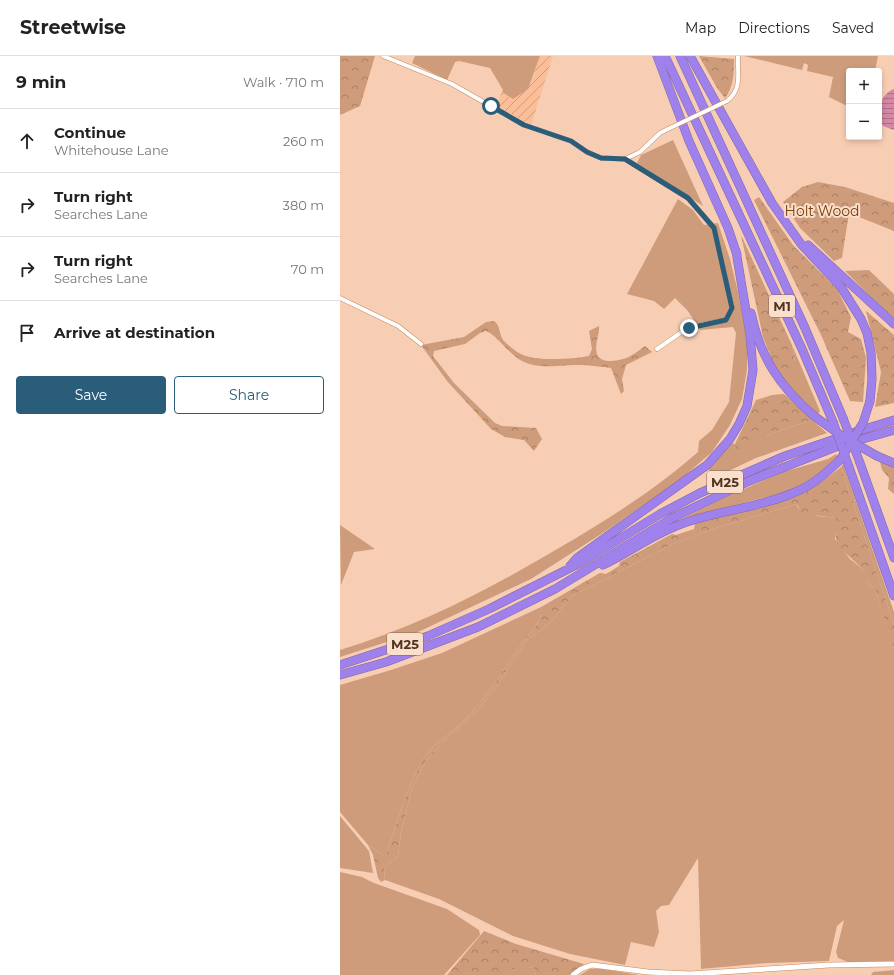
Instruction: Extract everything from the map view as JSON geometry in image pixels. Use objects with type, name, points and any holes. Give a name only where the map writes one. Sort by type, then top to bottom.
[{"type":"highway","points":[[656,56],[688,141],[728,228],[736,251],[752,320],[766,361],[788,391],[814,416],[842,436],[877,456],[894,463]]},
{"type":"highway","name":"M1","points":[[666,56],[802,349],[833,422],[894,596]]},
{"type":"highway","name":"M1","points":[[680,56],[805,328],[843,418],[894,558]]},
{"type":"highway","points":[[589,569],[604,565],[649,539],[683,523],[715,513],[769,502],[794,493],[819,479],[840,460],[864,423],[870,401],[872,378],[871,352],[867,333],[861,319],[840,287],[801,244],[780,215],[690,56]]},
{"type":"highway","points":[[780,215],[819,255],[894,324]]},
{"type":"highway","points":[[566,569],[577,558],[707,465],[730,439],[739,424],[747,406],[753,370],[750,335],[736,251]]},
{"type":"highway","name":"M25","points":[[340,665],[428,636],[489,609],[580,563],[660,514],[700,493],[785,456],[894,420]]},
{"type":"highway","name":"M25","points":[[340,675],[386,662],[478,627],[556,589],[672,518],[749,481],[838,446],[894,430]]},
{"type":"street","points":[[383,56],[452,84],[524,125],[571,141],[587,152],[601,158],[625,159],[640,152],[652,140],[668,129],[727,101],[738,88],[740,78],[738,56]]},
{"type":"street","points":[[625,159],[688,198],[714,228],[732,308],[726,320],[689,328],[657,349]]},
{"type":"street","points":[[340,298],[398,326],[421,344]]},
{"type":"street","points":[[573,975],[588,966],[605,966],[648,972],[690,974],[829,965],[894,964]]},
{"type":"shaded area","points":[[540,56],[553,56],[531,125],[496,106],[502,92],[513,99],[531,83]]},
{"type":"shaded area","points":[[894,89],[894,130],[883,126],[882,124],[882,99],[889,91]]},
{"type":"green space","points":[[340,56],[375,56],[360,106],[340,115]]},
{"type":"green space","points":[[415,56],[540,56],[528,89],[513,99],[502,92],[503,90],[490,68],[459,61],[455,62],[447,80],[412,63]]},
{"type":"green space","points":[[699,56],[734,59],[732,84],[725,98],[717,88]]},
{"type":"green space","points":[[744,56],[878,56],[876,68],[846,68],[846,106],[829,97],[833,77],[807,71],[808,65],[804,63],[802,70]]},
{"type":"green space","points":[[673,140],[703,206],[637,163],[641,155]]},
{"type":"green space","name":"Holt Wood","points":[[818,182],[845,187],[894,203],[894,231],[849,213],[842,258],[834,261],[800,228],[783,202],[802,187]]},
{"type":"green space","points":[[759,197],[793,245],[837,289],[851,317],[848,332],[861,339],[866,358],[863,402],[850,401],[821,335],[754,200]]},
{"type":"green space","points":[[678,199],[693,210],[704,225],[718,223],[730,259],[738,292],[747,342],[747,370],[742,399],[730,425],[712,452],[681,479],[606,531],[531,579],[418,632],[340,657],[340,650],[398,630],[452,606],[506,578],[595,526],[631,503],[665,479],[698,452],[699,441],[712,430],[729,402],[736,333],[733,327],[700,330],[700,323],[696,323],[687,310],[675,298],[664,309],[654,301],[627,294]]},
{"type":"green space","points":[[741,235],[792,345],[795,362],[790,371],[774,365],[763,337]]},
{"type":"green space","points":[[869,270],[894,294],[894,320],[845,271]]},
{"type":"green space","points":[[866,311],[894,335],[894,403],[875,407],[881,372]]},
{"type":"green space","points":[[486,322],[496,322],[505,342],[520,354],[533,358],[558,359],[589,356],[592,349],[589,331],[599,326],[596,350],[599,358],[603,360],[613,361],[624,359],[645,346],[652,352],[626,365],[622,379],[624,391],[621,394],[611,368],[584,365],[537,366],[519,359],[486,331],[480,333],[465,344],[434,351],[433,356],[454,383],[495,423],[502,426],[536,428],[542,439],[534,451],[524,440],[505,437],[491,429],[447,381],[421,345],[464,337]]},
{"type":"green space","points":[[792,345],[820,411],[818,414],[786,384],[774,365],[795,362]]},
{"type":"green space","points":[[784,394],[812,420],[771,434],[734,451],[735,444],[756,400],[772,395]]},
{"type":"green space","points":[[812,420],[827,433],[756,458],[714,478],[708,468],[731,443],[735,444],[734,450],[771,434]]},
{"type":"green space","points":[[836,454],[838,457],[816,477],[787,492],[679,520],[730,495],[783,472],[828,459]]},
{"type":"green space","points":[[880,462],[894,466],[894,494],[888,489],[889,478],[882,470]]},
{"type":"green space","points":[[843,464],[894,612],[894,624],[841,467]]},
{"type":"green space","points":[[841,467],[894,624],[894,650],[875,589],[868,582],[869,575],[837,545],[835,532],[836,518],[804,514],[801,512],[797,504],[719,527],[675,543],[572,596],[550,623],[527,640],[493,691],[477,711],[447,738],[426,761],[412,788],[401,833],[398,856],[384,868],[385,880],[381,882],[378,878],[373,855],[368,845],[383,855],[386,855],[407,795],[422,761],[435,745],[469,715],[498,679],[521,645],[537,625],[541,613],[541,607],[600,573],[606,574],[619,566],[620,562],[672,534],[676,535],[694,529],[695,524],[709,518],[769,505],[795,497],[824,480]]},
{"type":"green space","points":[[797,504],[798,508],[817,516],[837,518],[835,539],[850,559],[870,575],[868,582],[875,589],[894,648],[894,961],[848,962],[838,958],[836,952],[844,920],[837,926],[829,961],[768,963],[701,969],[698,858],[669,905],[661,906],[656,911],[659,932],[654,947],[631,942],[625,965],[570,954],[513,936],[439,899],[385,880],[384,868],[398,856],[401,833],[412,788],[426,761],[447,738],[477,711],[493,691],[527,640],[550,623],[572,596],[675,543],[719,527]]},
{"type":"green space","points":[[340,525],[375,549],[354,552],[341,585]]},
{"type":"green space","points":[[541,607],[541,613],[537,625],[521,645],[498,679],[469,715],[435,745],[422,761],[407,795],[386,855],[383,855],[368,845],[340,812],[340,685],[442,653]]},
{"type":"green space","points":[[340,816],[369,851],[373,873],[340,868]]},
{"type":"green space","points":[[340,872],[362,877],[374,883],[447,909],[479,930],[480,935],[444,975],[340,975]]},
{"type":"green space","points":[[484,931],[516,944],[584,964],[570,975],[536,975],[534,968],[523,967],[513,970],[508,975],[447,975]]},
{"type":"green space","points":[[521,966],[534,968],[536,975],[508,975],[510,972]]},
{"type":"green space","points":[[590,969],[603,969],[639,975],[580,975]]},
{"type":"green space","points":[[894,970],[894,975],[871,975],[873,972]]},
{"type":"route","points":[[491,106],[524,125],[540,132],[571,141],[587,152],[601,158],[615,160],[625,159],[688,198],[714,228],[732,308],[726,320],[689,328]]}]
